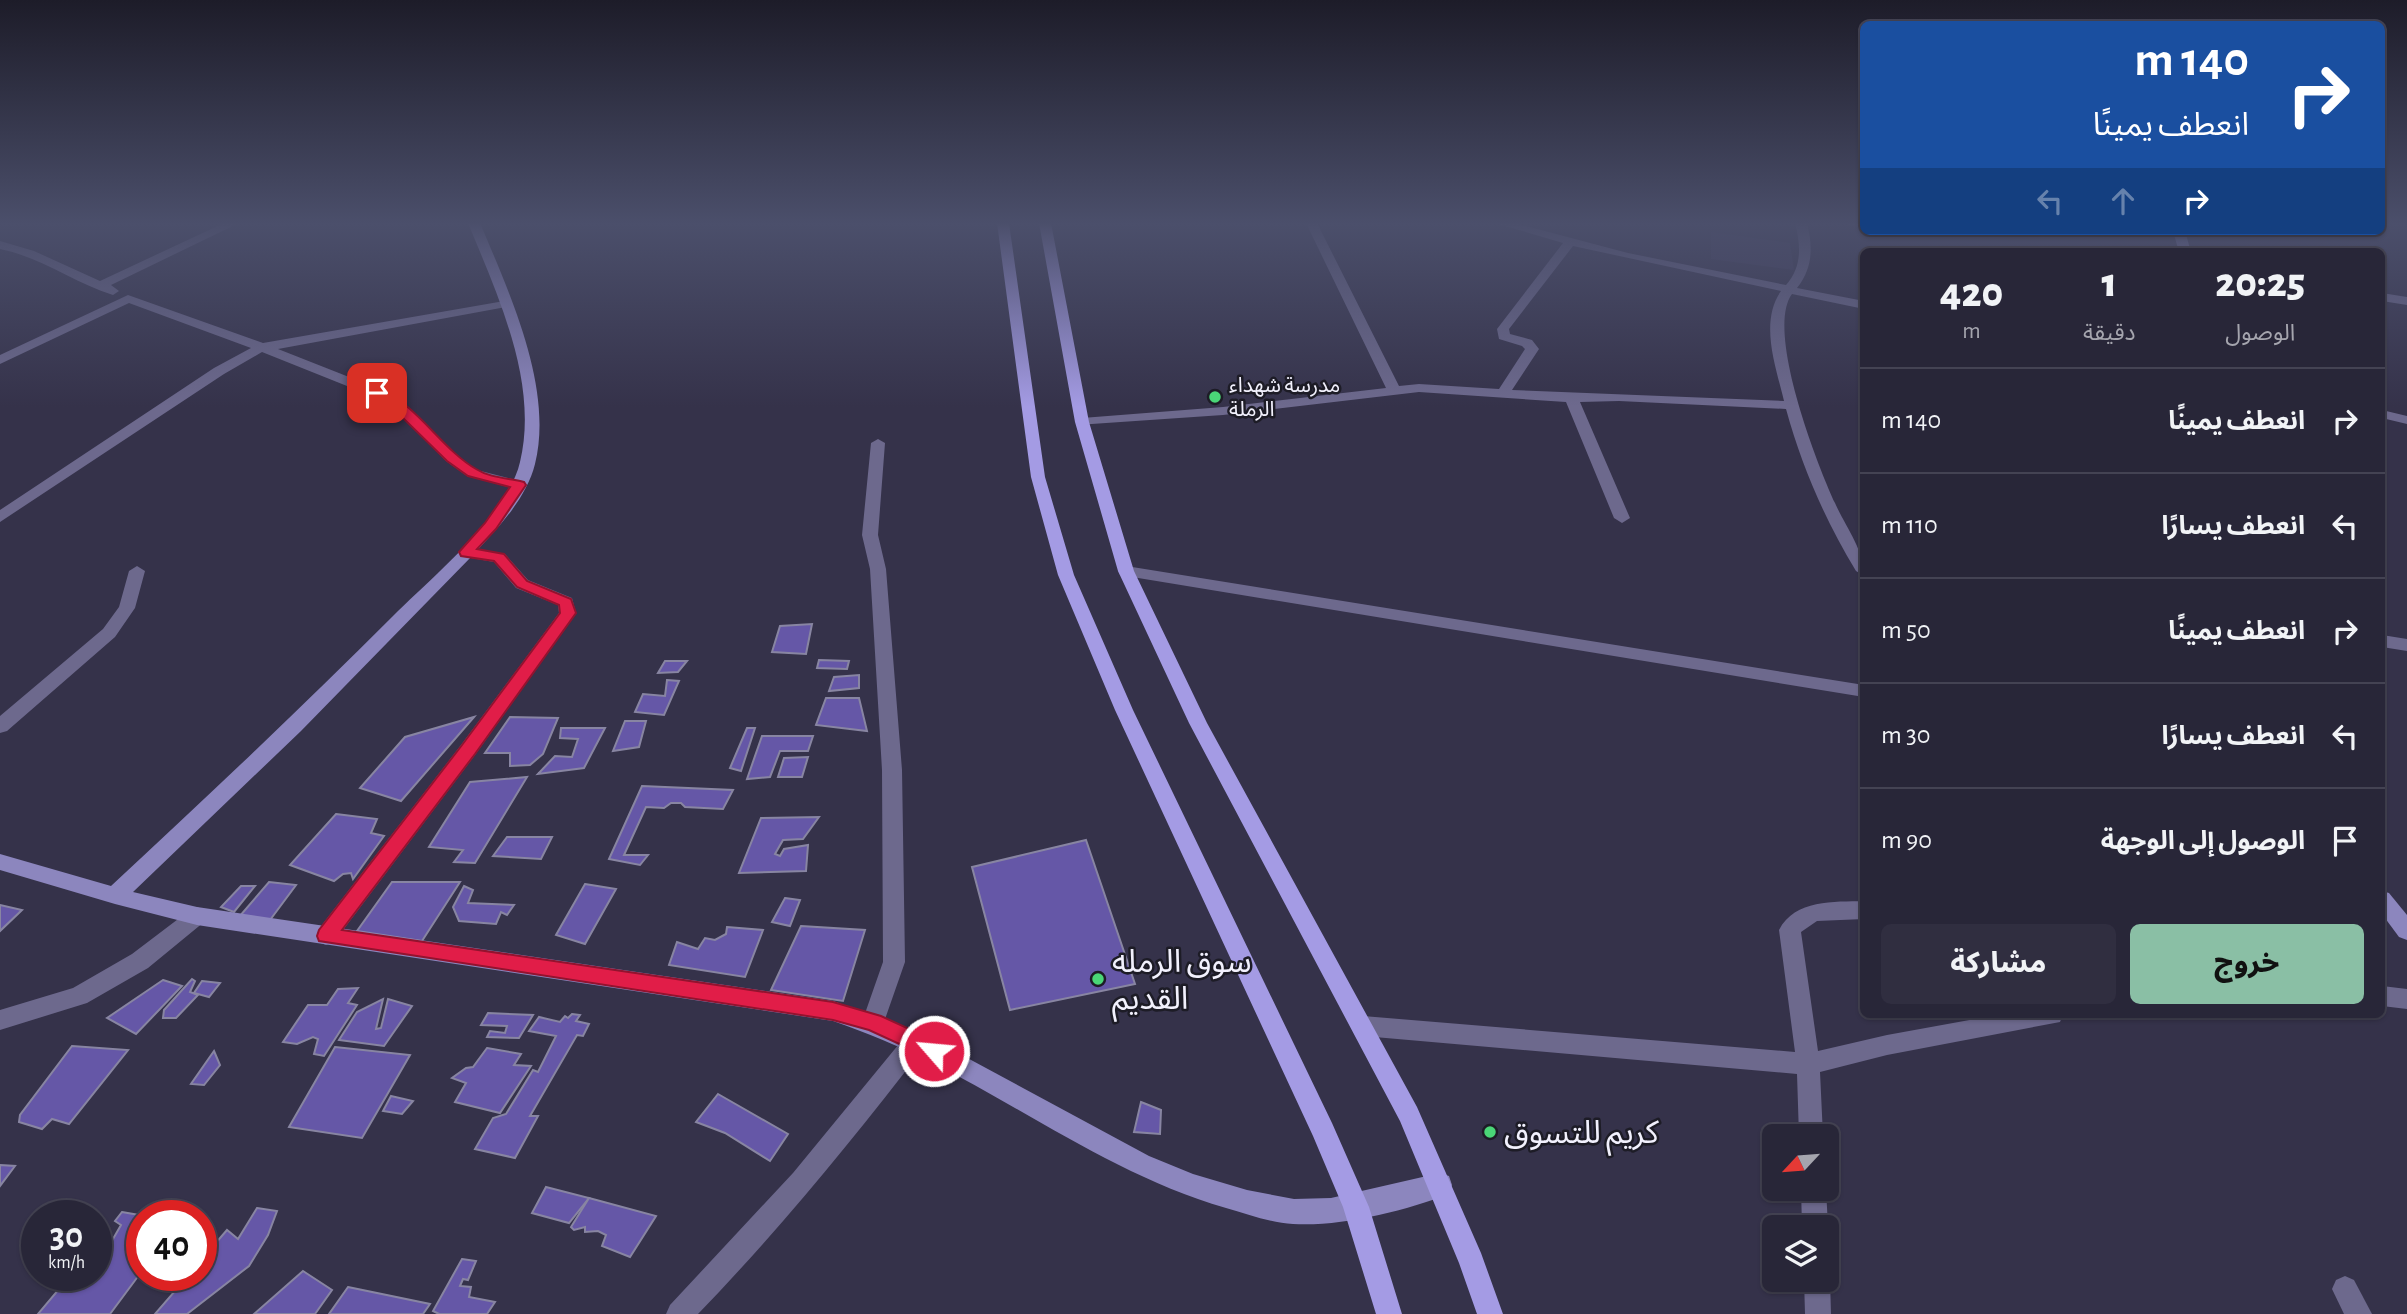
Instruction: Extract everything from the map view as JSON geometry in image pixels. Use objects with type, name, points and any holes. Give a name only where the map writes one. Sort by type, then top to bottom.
[{"type":"main road","points":[[1011,284],[1038,477],[1066,575],[1124,710],[1272,1021],[1356,1207],[1389,1314]]},
{"type":"main road","points":[[1054,284],[1082,422],[1126,571],[1198,723],[1409,1115],[1440,1185],[1490,1314]]},
{"type":"street","points":[[115,896],[268,752],[466,552],[491,526],[519,485],[528,464],[533,406],[499,284]]},
{"type":"street","points":[[1341,284],[1394,390]]},
{"type":"street","points":[[1504,392],[1532,349],[1527,343],[1504,336],[1503,329],[1537,284]]},
{"type":"street","points":[[1762,284],[1860,304]]},
{"type":"street","points":[[1793,284],[1782,296],[1778,309],[1778,347],[1791,405],[1808,463],[1847,544],[1860,564]]},
{"type":"street","points":[[102,285],[128,299],[319,368],[377,393],[408,415],[451,458],[472,473],[486,479],[519,485]]},
{"type":"street","points":[[2385,298],[2407,301]]},
{"type":"street","points":[[0,360],[128,299]]},
{"type":"street","points":[[0,517],[219,372],[260,348],[506,303]]},
{"type":"street","points":[[1082,422],[1223,411],[1419,388],[1571,398],[1619,397],[1791,405]]},
{"type":"street","points":[[1571,398],[1622,518]]},
{"type":"street","points":[[2385,415],[2407,420]]},
{"type":"street","points":[[873,1023],[894,962],[892,771],[878,569],[870,535],[878,443]]},
{"type":"street","points":[[326,936],[468,750],[568,613],[566,602],[522,584],[499,558],[466,552]]},
{"type":"street","points":[[0,726],[108,632],[127,608],[137,571]]},
{"type":"street","points":[[1126,571],[1860,690]]},
{"type":"street","points":[[2385,641],[2407,645]]},
{"type":"street","points":[[0,862],[115,896],[197,916],[833,1011],[916,1040],[1138,1164],[1216,1195],[1292,1212],[1356,1207],[1440,1185]]},
{"type":"street","points":[[2385,903],[2407,931]]},
{"type":"street","points":[[1810,1124],[1808,1064],[1790,930],[1800,917],[1816,911],[1860,910]]},
{"type":"street","points":[[0,1020],[79,996],[140,961],[197,916]]},
{"type":"street","points":[[2385,996],[2407,999]]},
{"type":"street","points":[[1363,1026],[1808,1064],[1887,1045],[2036,1018]]},
{"type":"street","points":[[679,1314],[817,1162],[916,1040]]},
{"type":"street","points":[[2345,1289],[2359,1314]]},
{"type":"street","points":[[1817,1292],[1818,1314]]},
{"type":"building","points":[[812,624],[806,654],[772,652],[780,626]]},
{"type":"building","points":[[819,660],[849,661],[847,669],[817,668]]},
{"type":"building","points":[[665,661],[687,661],[678,672],[658,673]]},
{"type":"building","points":[[859,675],[859,688],[829,691],[834,677]]},
{"type":"building","points":[[667,680],[679,681],[664,715],[635,712],[643,694],[665,696]]},
{"type":"building","points":[[826,698],[859,698],[867,731],[816,725]]},
{"type":"building","points":[[474,717],[401,801],[360,788],[405,737]]},
{"type":"building","points":[[510,717],[558,718],[543,754],[530,765],[510,766],[510,753],[485,753]]},
{"type":"building","points":[[625,721],[646,721],[639,747],[613,751]]},
{"type":"building","points":[[561,728],[605,728],[584,768],[538,774],[555,756],[572,757],[578,739],[560,738]]},
{"type":"building","points":[[747,728],[755,728],[741,771],[730,768]]},
{"type":"building","points":[[762,736],[813,736],[808,751],[780,751],[770,777],[747,779]]},
{"type":"building","points":[[808,757],[802,777],[778,777],[784,758]]},
{"type":"building","points":[[527,777],[475,863],[454,862],[463,850],[429,847],[470,782]]},
{"type":"building","points":[[642,786],[733,790],[723,809],[685,807],[681,803],[671,803],[664,808],[646,807],[624,855],[648,855],[640,865],[609,859]]},
{"type":"building","points":[[336,814],[377,819],[371,833],[384,836],[353,879],[351,873],[343,874],[334,881],[290,865]]},
{"type":"building","points":[[819,817],[803,839],[783,840],[775,854],[780,856],[784,849],[808,845],[806,871],[739,873],[761,818]]},
{"type":"building","points":[[507,837],[552,837],[541,859],[493,856]]},
{"type":"building","points":[[1086,840],[1135,984],[1010,1010],[972,867]]},
{"type":"building","points":[[269,882],[296,885],[270,920],[239,917]]},
{"type":"building","points":[[392,882],[460,882],[422,941],[357,931]]},
{"type":"building","points":[[585,884],[616,889],[585,944],[556,935]]},
{"type":"building","points":[[241,886],[255,886],[234,912],[221,907]]},
{"type":"building","points":[[464,886],[473,890],[468,903],[514,905],[507,915],[501,912],[496,924],[459,921],[453,907]]},
{"type":"building","points":[[785,898],[800,900],[790,926],[772,922]]},
{"type":"building","points":[[0,905],[22,910],[0,931]]},
{"type":"building","points":[[801,926],[865,930],[843,1001],[771,990]]},
{"type":"building","points":[[727,927],[763,930],[745,977],[669,965],[677,942],[698,949],[705,938],[715,940],[726,934]]},
{"type":"building","points":[[192,979],[195,981],[190,992],[198,995],[176,1018],[163,1018],[164,1010]]},
{"type":"building","points":[[163,980],[182,986],[136,1034],[107,1018]]},
{"type":"building","points":[[202,981],[220,983],[209,997],[194,993]]},
{"type":"building","points":[[358,988],[348,1003],[357,1005],[324,1056],[314,1054],[318,1039],[313,1037],[297,1044],[283,1042],[308,1005],[327,1005],[338,989]]},
{"type":"building","points":[[383,999],[376,1029],[381,1028],[388,999],[412,1006],[384,1046],[339,1040],[357,1012]]},
{"type":"building","points":[[488,1013],[533,1015],[519,1038],[487,1037],[490,1031],[505,1033],[507,1026],[481,1025]]},
{"type":"building","points":[[572,1014],[580,1015],[576,1021],[589,1024],[583,1036],[577,1035],[530,1116],[538,1116],[515,1158],[475,1149],[493,1118],[506,1114],[533,1070],[538,1072],[556,1036],[529,1031],[539,1017],[560,1022],[565,1016],[568,1018]]},
{"type":"building","points":[[72,1046],[128,1050],[69,1124],[52,1119],[42,1129],[19,1122],[20,1115]]},
{"type":"building","points":[[335,1047],[410,1055],[362,1138],[289,1127]]},
{"type":"building","points":[[487,1048],[521,1054],[514,1065],[531,1066],[500,1113],[455,1102],[466,1083],[452,1078],[466,1068],[473,1067]]},
{"type":"building","points":[[214,1051],[220,1065],[204,1085],[191,1084]]},
{"type":"building","points":[[718,1094],[788,1134],[770,1161],[725,1133],[696,1122]]},
{"type":"building","points":[[391,1096],[413,1101],[402,1114],[383,1111]]},
{"type":"building","points":[[1141,1102],[1161,1110],[1160,1134],[1134,1132]]},
{"type":"building","points":[[0,1165],[15,1166],[0,1186]]},
{"type":"building","points":[[546,1187],[589,1198],[569,1223],[532,1213]]},
{"type":"building","points":[[589,1198],[656,1216],[630,1257],[602,1246],[606,1235],[598,1231],[585,1232],[585,1227],[574,1230],[571,1227]]},
{"type":"building","points":[[257,1208],[277,1211],[268,1235],[249,1266],[217,1291],[217,1242],[227,1230],[238,1239]]},
{"type":"building","points":[[122,1212],[126,1213],[127,1291],[110,1314],[38,1314],[57,1291],[112,1291],[112,1241],[121,1225],[115,1221]]},
{"type":"building","points":[[462,1259],[476,1261],[468,1280],[463,1279],[460,1286],[471,1287],[469,1297],[495,1302],[487,1314],[439,1314],[433,1311]]},
{"type":"building","points":[[303,1271],[332,1290],[315,1314],[254,1314]]},
{"type":"building","points":[[348,1287],[430,1304],[423,1314],[329,1314]]},
{"type":"building","points":[[175,1291],[217,1291],[187,1314],[155,1314]]},
{"type":"place","name":"مدرسة شهداء الرملة","points":[[1215,397]]},
{"type":"place","name":"سوق الرمله القديم","points":[[1098,979]]},
{"type":"place","name":"كريم للتسوق","points":[[1490,1132]]},
{"type":"route","points":[[377,393],[408,415],[451,458],[472,473],[486,479],[519,485],[491,526],[466,552],[499,558],[522,584],[566,602],[568,613],[468,750],[326,936],[833,1011],[916,1040],[934,1051]]}]
